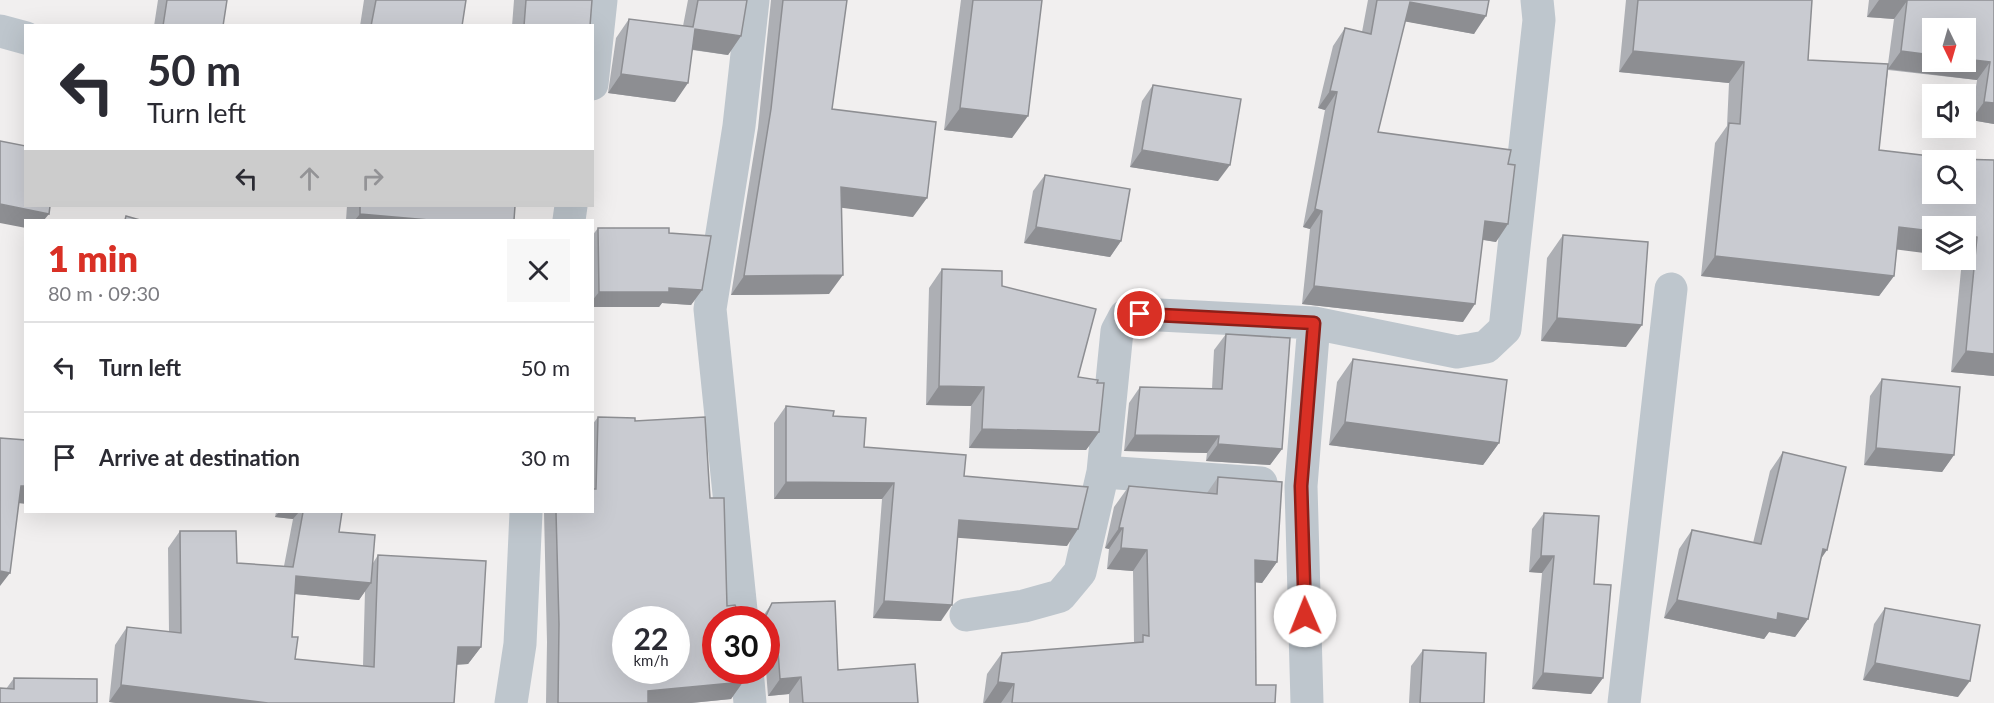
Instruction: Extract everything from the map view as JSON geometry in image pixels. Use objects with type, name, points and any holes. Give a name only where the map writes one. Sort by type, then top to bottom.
[{"type":"street","points":[[594,65],[601,0]]},
{"type":"street","points":[[741,606],[710,309],[739,126],[753,0]]},
{"type":"street","points":[[966,615],[1024,606],[1060,596],[1080,572],[1103,472],[1117,331],[1125,316],[1140,314],[1314,323],[1457,352],[1486,347],[1505,330],[1539,20],[1537,0]]},
{"type":"street","points":[[0,31],[24,37]]},
{"type":"street","points":[[1624,703],[1671,289]]},
{"type":"street","points":[[1307,703],[1301,486],[1314,323]]},
{"type":"street","points":[[1103,472],[1301,486]]},
{"type":"street","points":[[511,703],[520,644],[526,513]]},
{"type":"street","points":[[748,684],[750,703]]},
{"type":"building","points":[[167,0],[227,0],[223,24],[163,24]]},
{"type":"building","points":[[376,0],[466,0],[462,24],[371,24]]},
{"type":"building","points":[[526,0],[592,0],[590,24],[524,24]]},
{"type":"building","points":[[698,0],[747,0],[741,36],[695,29],[688,83],[621,74],[629,19],[693,27]]},
{"type":"building","points":[[783,0],[847,0],[832,109],[936,122],[927,198],[841,187],[843,275],[744,276],[771,109]]},
{"type":"building","points":[[973,0],[1042,0],[1028,116],[960,108]]},
{"type":"building","points":[[1377,0],[1489,0],[1486,16],[1410,2],[1378,132],[1511,150],[1508,164],[1515,165],[1508,224],[1485,221],[1475,304],[1314,286],[1322,211],[1315,209],[1337,92],[1330,91],[1345,28],[1371,34]]},
{"type":"building","points":[[1638,0],[1812,0],[1808,60],[1888,64],[1879,150],[1922,155],[1922,204],[1976,204],[1976,160],[1994,160],[1994,354],[1966,351],[1974,270],[1976,270],[1976,216],[1922,216],[1922,230],[1899,227],[1894,276],[1715,256],[1729,123],[1740,124],[1744,62],[1633,51]]},
{"type":"building","points":[[1899,0],[1994,0],[1994,103],[1984,102],[1990,62],[1976,60],[1976,18],[1922,18],[1922,54],[1901,51],[1907,1]]},
{"type":"building","points":[[1153,85],[1241,99],[1230,165],[1142,150]]},
{"type":"building","points":[[0,141],[24,146],[24,207],[50,207],[49,214],[0,204]]},
{"type":"building","points":[[1045,175],[1130,189],[1121,241],[1036,227]]},
{"type":"building","points":[[360,207],[515,207],[514,219],[418,219],[360,214]]},
{"type":"building","points":[[598,228],[669,228],[669,233],[711,236],[702,290],[669,288],[669,292],[599,292]]},
{"type":"building","points":[[1563,235],[1648,242],[1642,325],[1557,318]]},
{"type":"building","points":[[942,269],[1002,271],[1002,286],[1096,309],[1078,377],[1104,383],[1099,432],[982,429],[984,387],[939,386]]},
{"type":"building","points":[[1226,334],[1290,338],[1282,449],[1218,444],[1219,436],[1135,435],[1140,387],[1222,389]]},
{"type":"building","points":[[1353,359],[1507,380],[1499,443],[1345,422]]},
{"type":"building","points":[[1882,379],[1960,387],[1954,455],[1876,448]]},
{"type":"building","points":[[786,406],[834,411],[833,416],[866,418],[864,447],[966,455],[964,476],[1088,487],[1078,529],[959,520],[952,605],[884,601],[894,483],[786,482]]},
{"type":"building","points":[[598,417],[635,418],[635,421],[705,417],[710,498],[724,498],[727,606],[702,606],[702,684],[722,684],[648,691],[648,703],[558,703],[559,624],[556,513],[594,513]]},
{"type":"building","points":[[0,438],[24,440],[24,486],[21,486],[10,573],[0,571]]},
{"type":"building","points":[[1783,452],[1846,467],[1827,550],[1823,549],[1808,619],[1778,613],[1777,620],[1677,600],[1692,530],[1761,544]]},
{"type":"building","points":[[1218,477],[1282,482],[1277,562],[1255,560],[1256,685],[1276,685],[1275,703],[1012,703],[1014,684],[998,682],[1002,653],[1143,642],[1143,635],[1149,636],[1147,550],[1121,548],[1123,528],[1119,528],[1129,486],[1217,494]]},
{"type":"building","points":[[303,513],[342,513],[339,532],[375,535],[371,583],[296,576],[292,637],[298,637],[295,659],[374,667],[378,555],[486,561],[481,647],[458,647],[454,703],[268,703],[121,685],[127,627],[181,633],[180,531],[236,531],[237,563],[293,567]]},
{"type":"building","points":[[1544,513],[1599,516],[1594,584],[1611,585],[1603,678],[1543,673],[1554,556],[1541,556]]},
{"type":"building","points":[[835,601],[838,670],[915,664],[918,703],[803,703],[801,677],[780,679],[780,606],[771,606],[772,603]]},
{"type":"building","points":[[1885,608],[1980,625],[1970,681],[1875,663]]},
{"type":"building","points":[[1423,650],[1486,653],[1484,703],[1420,703]]},
{"type":"building","points":[[14,678],[97,679],[97,703],[0,703],[0,688],[14,689]]},
{"type":"route","points":[[1140,314],[1314,323],[1301,486],[1305,616]]}]
